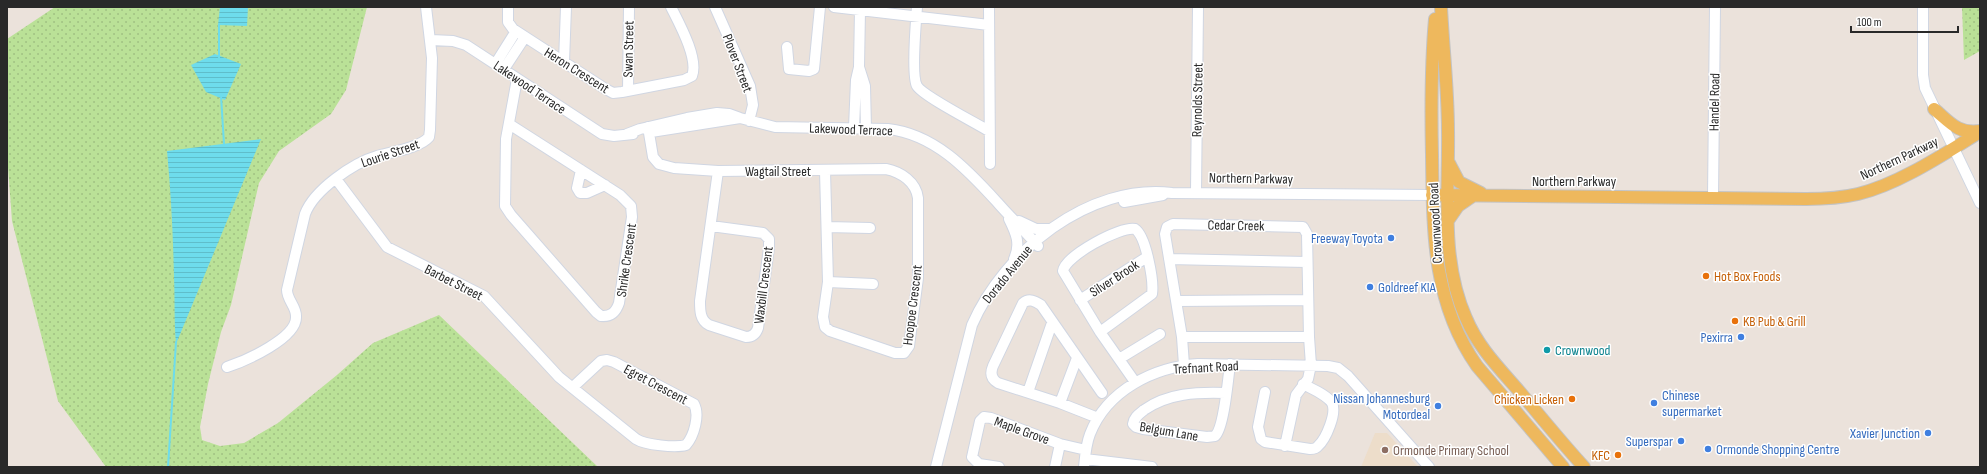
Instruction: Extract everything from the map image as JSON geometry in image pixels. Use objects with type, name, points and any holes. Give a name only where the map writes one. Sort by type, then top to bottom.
[{"type":"main road","name":"Crownwood Road","points":[[1437,7],[1431,100],[1432,195],[1435,252],[1445,298],[1454,326],[1477,366],[1563,467]]},
{"type":"main road","name":"Crownwood Road","points":[[1441,7],[1447,103],[1449,244],[1454,280],[1466,318],[1475,336],[1495,365],[1584,467]]},
{"type":"main road","points":[[1934,109],[1959,129],[1968,132],[1980,132]]},
{"type":"main road","name":"Northern Parkway","points":[[1432,195],[1824,199],[1872,190],[1914,171],[1980,132]]},
{"type":"main road","name":"Northern Parkway","points":[[1965,142],[1980,137]]},
{"type":"main road","points":[[1447,158],[1459,182],[1479,195],[1458,206],[1449,218]]},
{"type":"street","points":[[426,7],[431,40]]},
{"type":"street","points":[[500,66],[524,36],[509,24],[508,7]]},
{"type":"street","points":[[564,62],[566,7]]},
{"type":"street","name":"Swan Street","points":[[628,91],[629,7]]},
{"type":"street","name":"Heron Crescent","points":[[524,36],[610,92],[628,91],[684,80],[692,76],[693,68],[690,49],[671,7]]},
{"type":"street","name":"Plover Street","points":[[715,7],[750,86],[753,105],[744,120]]},
{"type":"street","points":[[787,47],[789,69],[809,71],[814,69],[820,7]]},
{"type":"street","points":[[836,7],[860,10],[917,12],[989,25]]},
{"type":"street","points":[[989,7],[990,164]]},
{"type":"street","name":"Reynolds Street","points":[[1196,192],[1198,7]]},
{"type":"street","name":"Handel Road","points":[[1713,198],[1715,7]]},
{"type":"street","points":[[1923,7],[1924,82],[1934,109],[1980,203]]},
{"type":"street","points":[[854,128],[856,80],[859,66],[860,10]]},
{"type":"street","points":[[917,12],[914,73],[918,87],[925,94],[989,131]]},
{"type":"street","name":"Lakewood Terrace","points":[[431,40],[460,42],[500,66],[516,79],[598,132],[610,136],[648,130],[744,120],[775,127],[854,128],[903,131],[940,149],[963,166],[1036,244]]},
{"type":"street","name":"Lourie Street","points":[[227,367],[254,357],[288,332],[295,325],[296,313],[288,299],[287,292],[305,214],[308,205],[315,196],[336,179],[366,160],[420,143],[429,137],[431,125],[431,40]]},
{"type":"street","points":[[859,66],[865,86],[866,129]]},
{"type":"street","name":"Shrike Crescent","points":[[509,124],[628,201],[632,213],[619,303],[614,313],[604,316],[593,310],[507,209],[504,198],[506,139],[516,79]]},
{"type":"street","name":"Wagtail Street","points":[[648,130],[652,153],[659,164],[682,170],[891,170],[913,184],[917,190],[918,198]]},
{"type":"street","points":[[581,170],[577,188],[580,193],[586,193],[604,185]]},
{"type":"street","name":"Waxbill Crescent","points":[[711,226],[763,233],[769,239],[758,328],[756,334],[751,336],[746,337],[710,326],[702,319],[700,301],[718,171]]},
{"type":"street","name":"Hoopoe Crescent","points":[[825,171],[828,282],[823,318],[826,328],[895,353],[906,352],[910,341],[918,278],[918,198]]},
{"type":"street","name":"Barbet Street","points":[[336,179],[387,247],[484,296],[557,374],[573,387]]},
{"type":"street","name":"Northern Parkway","points":[[1036,244],[1052,229],[1092,206],[1120,196],[1152,190],[1172,193]]},
{"type":"street","name":"Northern Parkway","points":[[1036,244],[1065,228],[1110,207],[1172,193],[1432,195]]},
{"type":"street","points":[[1007,213],[1023,224],[1036,229],[1052,229]]},
{"type":"street","points":[[1007,213],[1018,241],[1017,250],[1012,263]]},
{"type":"street","name":"Cedar Creek","points":[[1184,365],[1177,301],[1165,234],[1168,225],[1303,227],[1307,234],[1308,337],[1311,365]]},
{"type":"street","points":[[827,227],[870,228]]},
{"type":"street","name":"Silver Brook","points":[[1100,332],[1151,296],[1152,289],[1147,256],[1139,233],[1135,229],[1126,229],[1109,235],[1072,258],[1064,268],[1065,277],[1100,332],[1135,382]]},
{"type":"street","name":"Dorado Avenue","points":[[936,467],[964,353],[977,312],[1012,263],[1036,244]]},
{"type":"street","name":"Dorado Avenue","points":[[964,353],[984,311],[1001,286],[1036,244]]},
{"type":"street","name":"Silver Brook","points":[[1080,300],[1147,256]]},
{"type":"street","points":[[1169,260],[1307,262]]},
{"type":"street","points":[[828,282],[873,284]]},
{"type":"street","points":[[1098,418],[1060,403],[995,382],[991,374],[993,366],[1020,308],[1026,300],[1032,300],[1041,306],[1102,393]]},
{"type":"street","points":[[1177,301],[1308,300]]},
{"type":"street","points":[[1028,392],[1052,323]]},
{"type":"street","points":[[1119,359],[1160,334]]},
{"type":"street","points":[[1182,337],[1308,337]]},
{"type":"street","points":[[1060,403],[1077,358]]},
{"type":"street","name":"Egret Crescent","points":[[607,360],[614,362],[694,404],[697,415],[690,440],[686,445],[681,446],[640,442],[573,387],[601,361],[607,360]]},
{"type":"street","name":"Belgum Lane","points":[[1226,393],[1188,393],[1159,401],[1136,417],[1134,426],[1143,429],[1207,437],[1215,436],[1220,430],[1226,393],[1230,364]]},
{"type":"street","name":"Trefnant Road","points":[[1085,459],[1091,433],[1098,418],[1108,404],[1135,382],[1163,370],[1184,365],[1311,365],[1331,366],[1344,373],[1429,467]]},
{"type":"street","points":[[1285,446],[1296,395],[1308,379],[1311,365]]},
{"type":"street","points":[[1265,392],[1258,427],[1259,436],[1265,442],[1285,446],[1315,448],[1321,443],[1334,414],[1328,397],[1304,384]]},
{"type":"street","name":"Maple Grove","points":[[999,467],[979,464],[973,459],[973,449],[978,427],[981,419],[984,417],[991,418],[1060,444],[1085,459],[1110,464],[1152,467]]},
{"type":"street","name":"Maple Grove","points":[[1055,467],[1060,444]]},
{"type":"shaded area","name":"Ormonde Primary School","points":[[1375,433],[1387,433],[1418,467],[1361,467]]},
{"type":"green space","points":[[55,7],[367,7],[346,90],[331,114],[279,151],[259,183],[231,305],[221,332],[208,384],[200,427],[202,440],[220,446],[244,443],[278,423],[337,375],[373,343],[439,315],[598,467],[106,467],[58,401],[12,221],[7,154],[7,39]]},
{"type":"green space","points":[[1962,7],[1980,7],[1980,51],[1964,60]]},
{"type":"water","points":[[220,7],[248,7],[247,26],[218,25]]},
{"type":"water","points":[[215,54],[241,64],[225,100],[206,92],[191,65]]},
{"type":"water","points":[[261,139],[176,344],[170,182],[167,151]]},
{"type":"waterway","points":[[219,25],[219,58]]},
{"type":"waterway","points":[[221,96],[224,144]]},
{"type":"waterway","points":[[168,467],[176,342]]},
{"type":"place","name":"Freeway Toyota","points":[[1391,238]]},
{"type":"place","name":"Hot Box Foods","points":[[1706,276]]},
{"type":"place","name":"Goldreef KIA","points":[[1370,287]]},
{"type":"place","name":"KB Pub & Grill","points":[[1735,321]]},
{"type":"place","name":"Pexirra","points":[[1741,337]]},
{"type":"place","name":"Crownwood","points":[[1547,350]]},
{"type":"place","name":"Chicken Licken","points":[[1572,399]]},
{"type":"place","name":"Chinese supermarket","points":[[1654,403]]},
{"type":"place","name":"Nissan Johannesburg Motordeal","points":[[1438,406]]},
{"type":"place","name":"Xavier Junction","points":[[1928,433]]},
{"type":"place","name":"Superspar","points":[[1681,441]]},
{"type":"place","name":"Ormonde Shopping Centre","points":[[1708,449]]},
{"type":"place","name":"Ormonde Primary School","points":[[1385,450]]},
{"type":"place","name":"KFC","points":[[1618,455]]}]
